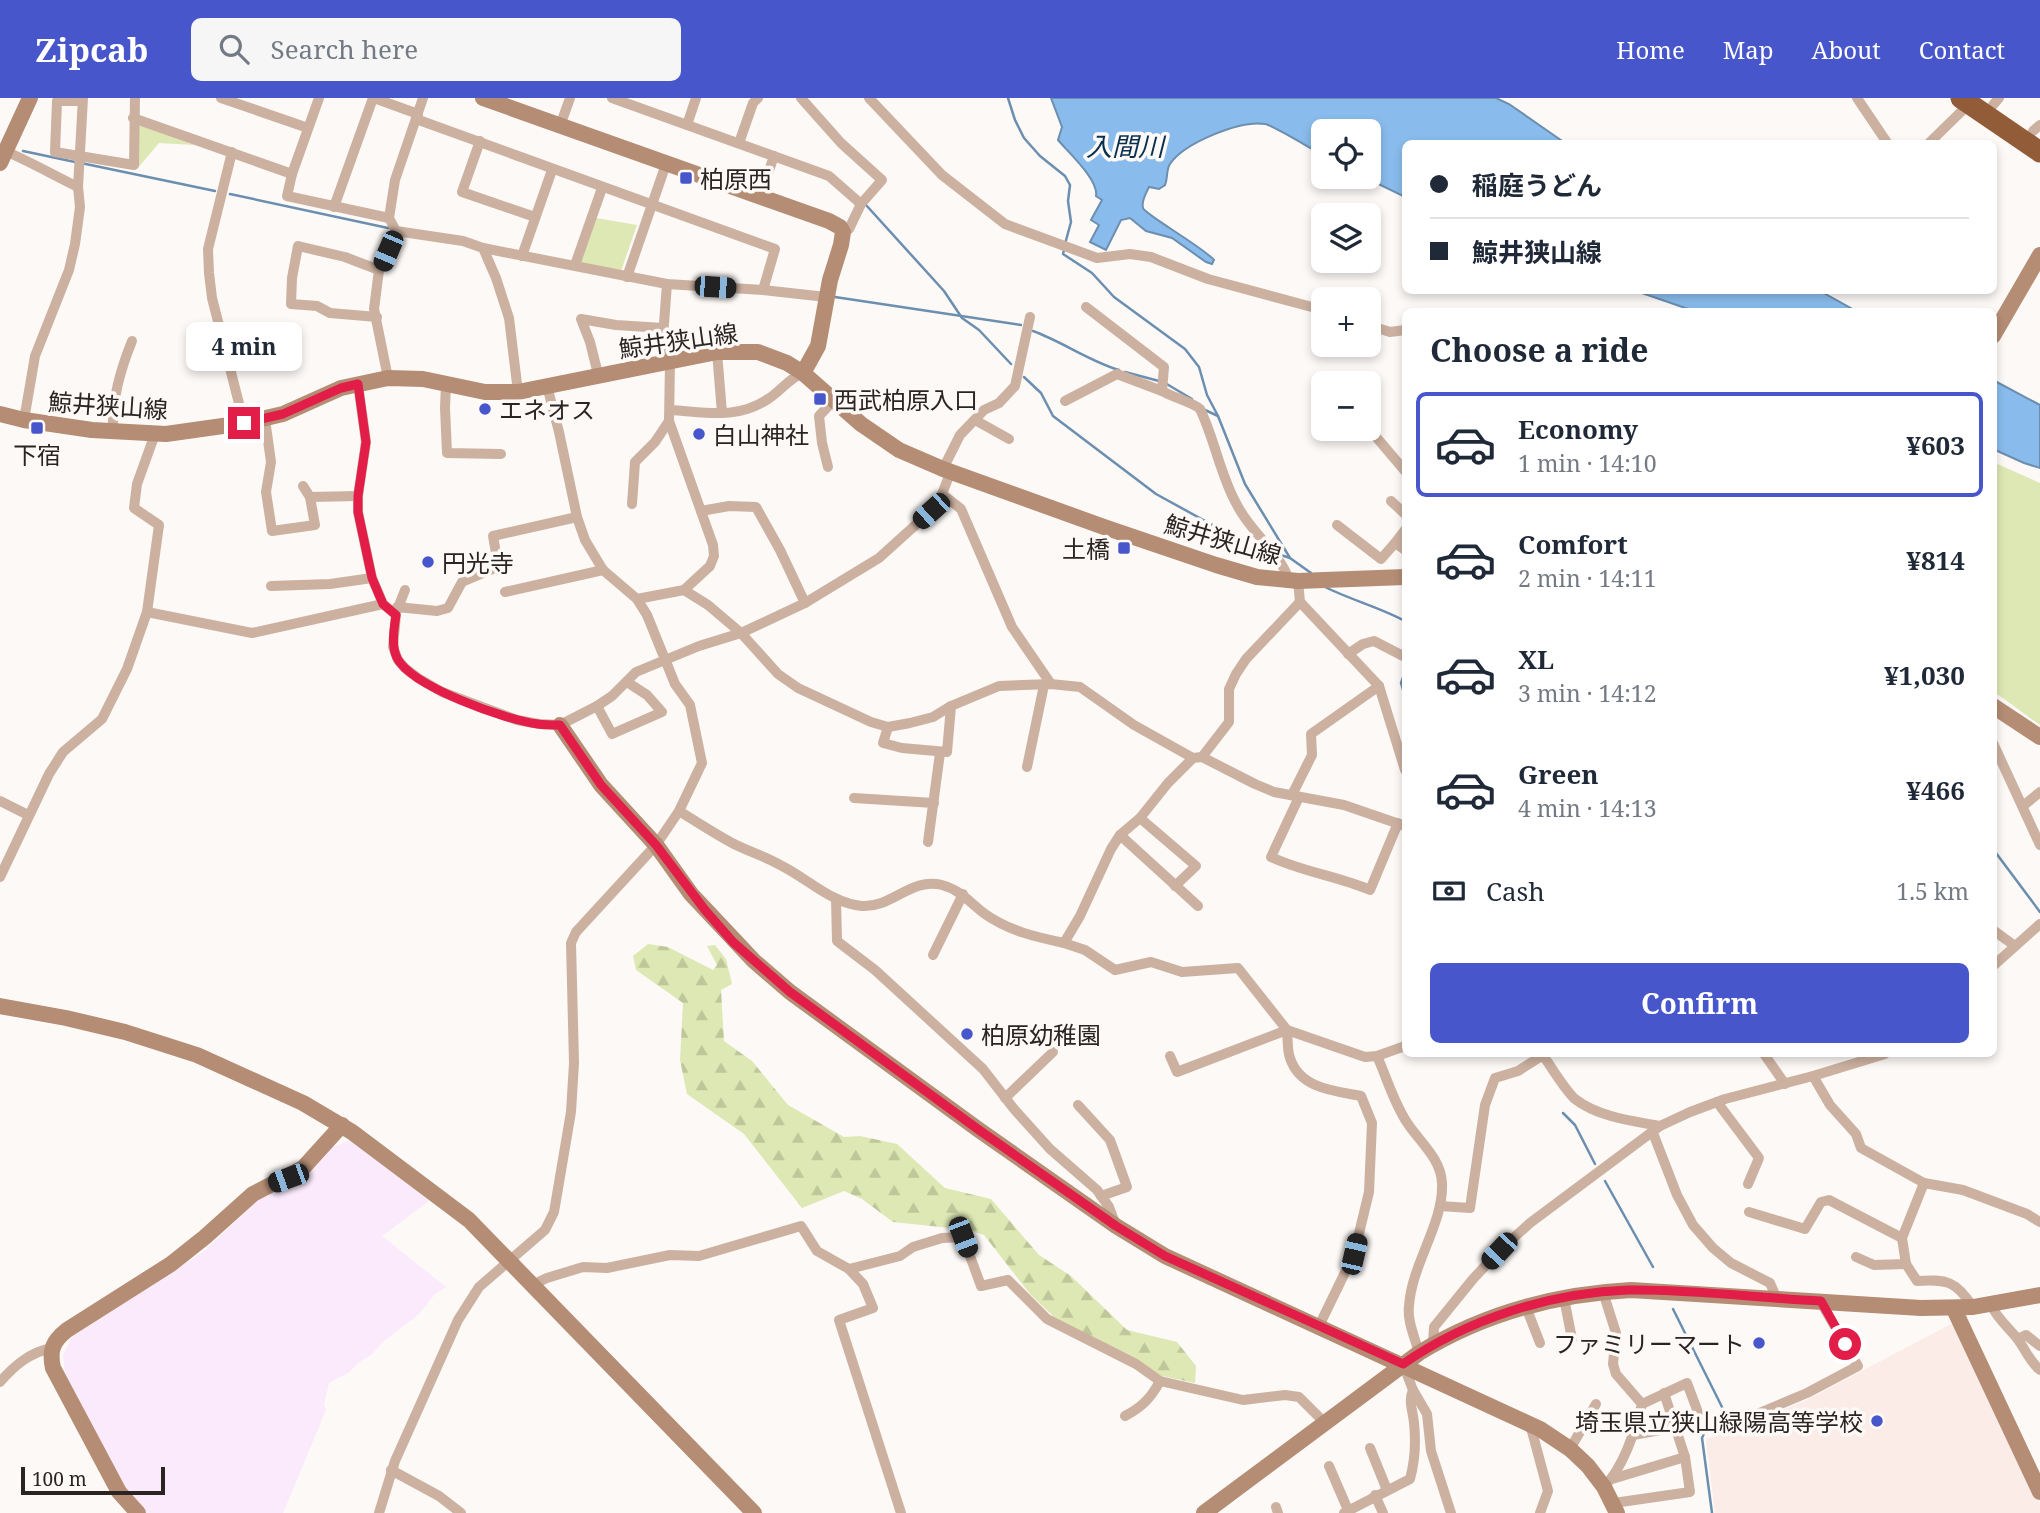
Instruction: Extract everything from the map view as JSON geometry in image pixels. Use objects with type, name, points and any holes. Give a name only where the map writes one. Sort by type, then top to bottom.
[{"type":"highway","points":[[1981,101],[2038,131]]},
{"type":"highway","points":[[1981,101],[2040,152]]},
{"type":"street","points":[[30,98],[3,157],[42,167],[78,187]]},
{"type":"street","points":[[24,420],[35,356],[69,270],[80,207],[78,187],[80,161],[82,99],[57,101],[55,152],[80,161],[134,165],[135,98]]},
{"type":"street","points":[[221,98],[308,128]]},
{"type":"street","points":[[319,98],[287,196],[389,218]]},
{"type":"street","points":[[334,206],[373,98],[552,170],[775,249],[763,290]]},
{"type":"street","points":[[396,231],[389,218],[395,180],[423,98]]},
{"type":"street","points":[[483,98],[829,221],[843,232]]},
{"type":"street","points":[[560,126],[570,98]]},
{"type":"street","points":[[612,98],[629,101],[687,125],[829,176],[862,204]]},
{"type":"street","points":[[687,125],[696,98]]},
{"type":"street","points":[[739,143],[753,103],[758,98]]},
{"type":"street","points":[[801,98],[841,143],[882,180],[862,204],[849,229],[843,232]]},
{"type":"street","points":[[869,98],[942,174],[1005,224],[1101,258],[1130,254],[1151,257],[1208,279],[1311,307]]},
{"type":"street","points":[[1857,98],[1885,140]]},
{"type":"street","points":[[1933,140],[1981,101]]},
{"type":"street","points":[[134,118],[292,174]]},
{"type":"street","points":[[480,141],[462,192],[536,217]]},
{"type":"street","points":[[232,152],[208,249],[209,273],[212,298],[244,423]]},
{"type":"street","points":[[760,197],[774,156]]},
{"type":"street","points":[[627,277],[666,164]]},
{"type":"street","points":[[522,256],[552,170]]},
{"type":"street","points":[[575,265],[602,188]]},
{"type":"street","points":[[396,231],[463,241],[483,248],[667,284],[826,297]]},
{"type":"street","points":[[388,378],[374,309],[379,270],[396,231]]},
{"type":"street","points":[[670,416],[742,412],[752,409],[784,387],[793,376],[803,373],[818,346],[826,297],[843,232]]},
{"type":"street","points":[[377,317],[330,313],[317,306],[291,304],[292,278],[298,246],[332,253],[379,270]]},
{"type":"street","points":[[483,248],[509,318],[518,392]]},
{"type":"street","points":[[1997,329],[2039,256]]},
{"type":"street","points":[[637,599],[684,590],[710,566],[715,556],[670,416],[663,328],[667,284]]},
{"type":"street","points":[[1086,307],[1164,367],[1162,391]]},
{"type":"street","points":[[405,590],[396,611],[393,647],[398,660],[405,668],[450,695],[517,720],[560,725],[597,706],[636,672],[699,646],[740,633],[805,603],[879,558],[931,511],[942,494],[947,470],[960,435],[984,410],[999,403],[1015,386],[1030,317]]},
{"type":"street","points":[[598,374],[581,319],[616,325],[663,328]]},
{"type":"street","points":[[1381,329],[1390,332],[1402,330]]},
{"type":"street","points":[[113,431],[113,408],[121,369],[131,341]]},
{"type":"street","points":[[717,352],[722,413]]},
{"type":"street","name":"鯨井狭山線","points":[[0,414],[92,430],[185,433],[265,419],[283,414],[341,388],[388,378],[423,379],[485,392],[518,392],[717,352],[758,352],[788,363],[803,373],[861,424],[899,450],[947,470],[1216,565],[1257,577],[1294,581],[1402,577]]},
{"type":"street","points":[[1065,401],[1117,374],[1162,391],[1175,399],[1196,404],[1238,508],[1294,581],[1300,602],[1379,686],[1402,760]]},
{"type":"street","points":[[358,384],[366,442],[358,512],[372,578],[383,604],[396,611],[437,611],[448,608],[462,582],[495,568],[493,536],[577,516]]},
{"type":"street","points":[[446,384],[447,453],[501,454]]},
{"type":"street","points":[[379,1513],[391,1470],[458,1320],[479,1287],[545,1230],[554,1212],[572,1112],[574,1063],[571,943],[576,932],[656,845],[679,811],[702,763],[690,705],[665,661],[647,615],[637,599],[603,570],[585,540],[547,386]]},
{"type":"street","points":[[828,467],[822,443],[820,416],[833,401]]},
{"type":"street","points":[[632,504],[635,462],[655,442],[670,416]]},
{"type":"street","points":[[265,419],[271,462],[266,492],[272,531],[315,525],[310,497],[303,486]]},
{"type":"street","points":[[975,420],[1009,439]]},
{"type":"street","points":[[0,877],[28,816],[63,752],[102,719],[127,669],[147,612],[159,525],[134,508],[137,484],[155,433]]},
{"type":"street","points":[[1380,441],[1402,467]]},
{"type":"street","points":[[942,494],[961,509],[1012,627],[1048,685],[1027,767]]},
{"type":"street","points":[[310,497],[358,496]]},
{"type":"street","points":[[1391,500],[1402,511]]},
{"type":"street","points":[[701,511],[729,506],[756,507],[805,603]]},
{"type":"street","points":[[1337,525],[1381,559],[1402,534]]},
{"type":"street","points":[[1395,543],[1402,548]]},
{"type":"street","points":[[506,592],[603,570]]},
{"type":"street","points":[[271,586],[330,584],[372,578]]},
{"type":"street","points":[[684,590],[708,605],[740,633],[779,674],[798,688],[852,714],[888,727],[933,717],[951,706],[999,686],[1080,687],[1133,725],[1255,784],[1296,796],[1344,805],[1402,825],[1370,890],[1341,878],[1298,869],[1271,857],[1296,796],[1312,755],[1311,734],[1379,686]]},
{"type":"street","points":[[1064,943],[1120,835],[1140,818],[1168,783],[1197,758],[1229,722],[1229,689],[1236,674],[1246,659],[1300,602]]},
{"type":"street","points":[[147,612],[252,633],[383,604]]},
{"type":"street","points":[[1349,654],[1363,644],[1374,641],[1402,655]]},
{"type":"street","points":[[597,706],[612,734],[662,712],[647,695],[627,682]]},
{"type":"street","points":[[888,727],[883,743],[902,748],[947,752],[951,706]]},
{"type":"street","points":[[1997,709],[2040,737]]},
{"type":"street","points":[[560,725],[601,785],[656,845],[691,894],[729,938],[790,992],[1116,1226],[1188,1268],[1530,1424],[1570,1449],[1608,1483],[1615,1508],[1690,1492],[1685,1457],[1664,1393]]},
{"type":"street","points":[[1997,751],[2040,845]]},
{"type":"street","points":[[928,842],[940,752]]},
{"type":"street","points":[[2023,806],[2040,792]]},
{"type":"street","points":[[854,798],[934,803]]},
{"type":"street","points":[[0,801],[28,816]]},
{"type":"street","points":[[679,811],[732,843],[781,865],[836,899],[872,906],[929,882],[964,894],[983,913],[1002,925],[1030,936],[1085,950],[1115,970],[1151,962],[1182,972],[1238,968],[1287,1030],[1290,1058],[1297,1071],[1315,1087],[1361,1096],[1372,1124],[1371,1179],[1354,1254],[1320,1326]]},
{"type":"street","points":[[1140,818],[1196,866],[1175,886]]},
{"type":"street","points":[[1120,835],[1198,906]]},
{"type":"street","points":[[933,955],[964,894]]},
{"type":"street","points":[[836,899],[837,941],[875,970],[983,1069],[1050,1149],[1101,1196],[1109,1207],[1116,1226]]},
{"type":"street","points":[[1997,962],[2040,924]]},
{"type":"street","points":[[1997,933],[2015,946]]},
{"type":"street","points":[[0,1006],[125,1032],[197,1055],[253,1079],[342,1125],[469,1220],[753,1513]]},
{"type":"street","points":[[1170,1056],[1177,1072],[1287,1030],[1365,1056],[1377,1056],[1402,1047]]},
{"type":"street","points":[[1005,1098],[1053,1052]]},
{"type":"street","points":[[1377,1056],[1407,1123],[1426,1146],[1439,1168],[1442,1182],[1438,1216],[1421,1255],[1409,1306],[1409,1315],[1426,1348]]},
{"type":"street","points":[[1440,1206],[1470,1208],[1485,1105],[1495,1078],[1518,1071],[1538,1057]]},
{"type":"street","points":[[1544,1057],[1575,1098],[1607,1114],[1656,1130]]},
{"type":"street","points":[[1766,1057],[1785,1084]]},
{"type":"street","points":[[1426,1348],[1434,1327],[1499,1251],[1530,1223],[1656,1130],[1690,1112],[1717,1102],[1875,1057]]},
{"type":"street","points":[[1813,1076],[1830,1105],[1856,1134],[1861,1148],[1924,1183],[1963,1190],[2027,1214],[2040,1222]]},
{"type":"street","points":[[1717,1102],[1759,1158],[1748,1184]]},
{"type":"street","points":[[1077,1105],[1110,1140],[1127,1187],[1101,1196]]},
{"type":"street","points":[[138,1513],[119,1492],[107,1472],[53,1368],[52,1348],[57,1338],[171,1264],[253,1194],[303,1168],[342,1125]]},
{"type":"street","points":[[1656,1130],[1677,1195],[1693,1225],[1713,1248],[1731,1263],[1770,1283],[1777,1298]]},
{"type":"street","points":[[1924,1183],[1902,1238],[1906,1264],[1917,1281],[1944,1280],[1951,1283],[1965,1295],[1973,1307]]},
{"type":"street","points":[[1749,1212],[1805,1229],[1821,1202],[1829,1200],[1902,1238]]},
{"type":"street","points":[[531,1285],[583,1267],[607,1268],[670,1255],[699,1256],[801,1226],[817,1251],[849,1269],[863,1284],[873,1308],[839,1320],[901,1513]]},
{"type":"street","points":[[849,1269],[900,1256],[913,1247],[942,1238],[963,1237],[981,1286],[1008,1280],[1046,1319],[1136,1364],[1160,1381],[1243,1400],[1285,1395],[1299,1397],[1325,1423]]},
{"type":"street","points":[[1856,1257],[1874,1265],[1906,1264]]},
{"type":"street","points":[[1204,1513],[1426,1348],[1482,1321],[1526,1307],[1564,1298],[1631,1290],[1911,1308],[1973,1307],[2040,1294]]},
{"type":"street","points":[[1603,1292],[1616,1333],[1613,1364],[1616,1374],[1642,1404]]},
{"type":"street","points":[[1564,1298],[1572,1339]]},
{"type":"street","points":[[1726,1427],[1807,1393],[1858,1366],[1821,1301]]},
{"type":"street","points":[[1991,1305],[1995,1314],[2018,1339],[2032,1364],[2040,1370]]},
{"type":"street","points":[[1526,1307],[1540,1343]]},
{"type":"street","points":[[1954,1308],[2040,1492]]},
{"type":"street","points":[[2018,1339],[2026,1335],[2040,1346]]},
{"type":"street","points":[[0,1382],[11,1370],[37,1351],[52,1348]]},
{"type":"street","points":[[1403,1364],[1413,1390],[1427,1414],[1431,1451],[1451,1513]]},
{"type":"street","points":[[1125,1416],[1142,1406],[1153,1395],[1160,1381]]},
{"type":"street","points":[[1608,1483],[1633,1435],[1642,1404],[1687,1382],[1699,1415]]},
{"type":"street","points":[[1329,1466],[1349,1511],[1410,1479],[1415,1462],[1410,1398],[1413,1390]]},
{"type":"street","points":[[1570,1449],[1596,1404]]},
{"type":"street","points":[[1530,1424],[1548,1491],[1540,1513]]},
{"type":"street","points":[[1633,1435],[1677,1427]]},
{"type":"street","points":[[1370,1448],[1387,1490]]},
{"type":"street","points":[[1608,1483],[1685,1457]]},
{"type":"street","points":[[391,1470],[439,1496],[461,1513]]},
{"type":"street","points":[[1375,1495],[1382,1513]]},
{"type":"shaded area","points":[[354,1139],[429,1201],[382,1236],[446,1287],[435,1294],[419,1314],[384,1341],[370,1356],[329,1383],[324,1404],[326,1410],[283,1513],[144,1513],[122,1489],[66,1380],[63,1355],[72,1337],[203,1252],[263,1195],[297,1182],[323,1159],[332,1147]]},
{"type":"shaded area","name":"埼玉県立狭山緑陽高等学校","points":[[1953,1323],[2040,1504],[2040,1513],[1715,1513],[1706,1439],[1803,1402]]},
{"type":"green space","points":[[142,125],[194,145],[159,143],[137,169],[138,128]]},
{"type":"green space","points":[[596,218],[637,225],[621,271],[580,263]]},
{"type":"green space","points":[[1997,464],[2040,483],[2040,725],[1997,694]]},
{"type":"green space","points":[[648,944],[668,947],[713,970],[717,965],[707,946],[715,945],[726,959],[732,984],[721,990],[724,1041],[752,1061],[788,1105],[844,1137],[860,1136],[897,1144],[945,1188],[991,1199],[1039,1255],[1071,1276],[1127,1330],[1177,1342],[1196,1366],[1195,1383],[1162,1376],[1054,1317],[1030,1294],[984,1235],[969,1230],[893,1222],[862,1199],[844,1191],[802,1208],[744,1134],[687,1094],[680,1060],[683,1003],[636,970],[633,956]]},
{"type":"water","name":"入間川","points":[[1051,98],[1496,98],[1561,140],[1402,140],[1402,196],[1381,185],[1381,119],[1311,119],[1311,148],[1265,124],[1228,129],[1200,141],[1177,156],[1169,166],[1165,185],[1159,189],[1149,187],[1143,203],[1146,211],[1208,254],[1214,260],[1212,264],[1172,238],[1146,231],[1130,218],[1121,220],[1106,250],[1090,242],[1099,225],[1091,220],[1102,200],[1096,196],[1096,189],[1088,174],[1058,140],[1062,127]]},
{"type":"water","points":[[1645,294],[1825,294],[1851,308],[1685,308]]},
{"type":"water","points":[[1997,382],[2040,405],[2040,468],[1997,451]]},
{"type":"waterway","points":[[1008,98],[1024,138],[1040,156],[1065,176],[1070,185],[1068,201],[1071,222],[1065,244]]},
{"type":"waterway","points":[[23,151],[75,162]]},
{"type":"waterway","points":[[81,163],[215,191]]},
{"type":"waterway","points":[[230,194],[388,228]]},
{"type":"waterway","points":[[866,205],[944,291],[962,318],[979,330],[1011,364]]},
{"type":"waterway","points":[[1064,250],[1063,254],[1092,273],[1114,297],[1185,349],[1199,367],[1207,395],[1245,484],[1290,558]]},
{"type":"waterway","points":[[835,297],[1021,325]]},
{"type":"waterway","points":[[1033,331],[1119,370]]},
{"type":"waterway","points":[[1125,372],[1159,381]]},
{"type":"waterway","points":[[1024,377],[1041,393],[1053,416],[1156,494],[1247,544],[1264,550]]},
{"type":"waterway","points":[[1165,383],[1192,399]]},
{"type":"waterway","points":[[1205,410],[1218,416]]},
{"type":"waterway","points":[[1278,554],[1290,558],[1311,573]]},
{"type":"waterway","points":[[1325,587],[1402,620]]},
{"type":"waterway","points":[[1402,680],[1402,686]]},
{"type":"waterway","points":[[1997,854],[2040,912]]},
{"type":"waterway","points":[[1563,1113],[1575,1125],[1595,1164]]},
{"type":"waterway","points":[[1605,1181],[1653,1267]]},
{"type":"waterway","points":[[1673,1309],[1729,1421]]},
{"type":"waterway","points":[[1712,1513],[1702,1438],[1705,1431],[1722,1425]]},
{"type":"place","name":"柏原西","points":[[686,178]]},
{"type":"place","name":"西武柏原入口","points":[[820,399]]},
{"type":"place","name":"エネオス","points":[[485,409]]},
{"type":"place","name":"下宿","points":[[37,428]]},
{"type":"place","name":"白山神社","points":[[699,434]]},
{"type":"place","name":"土橋","points":[[1124,548]]},
{"type":"place","name":"円光寺","points":[[428,562]]},
{"type":"place","name":"柏原幼稚園","points":[[967,1034]]},
{"type":"place","name":"ファミリーマート","points":[[1759,1343]]},
{"type":"place","name":"埼玉県立狭山緑陽高等学校","points":[[1877,1421]]},
{"type":"route","points":[[244,423],[283,414],[341,388],[358,384],[366,442],[358,512],[372,578],[383,604],[396,615],[393,647],[398,660],[405,668],[458,699],[517,720],[560,725],[601,785],[656,845],[691,894],[729,938],[754,961],[790,992],[979,1130],[1116,1226],[1165,1256],[1403,1364],[1433,1344],[1502,1314],[1583,1294],[1631,1290],[1821,1301],[1845,1344]]}]
